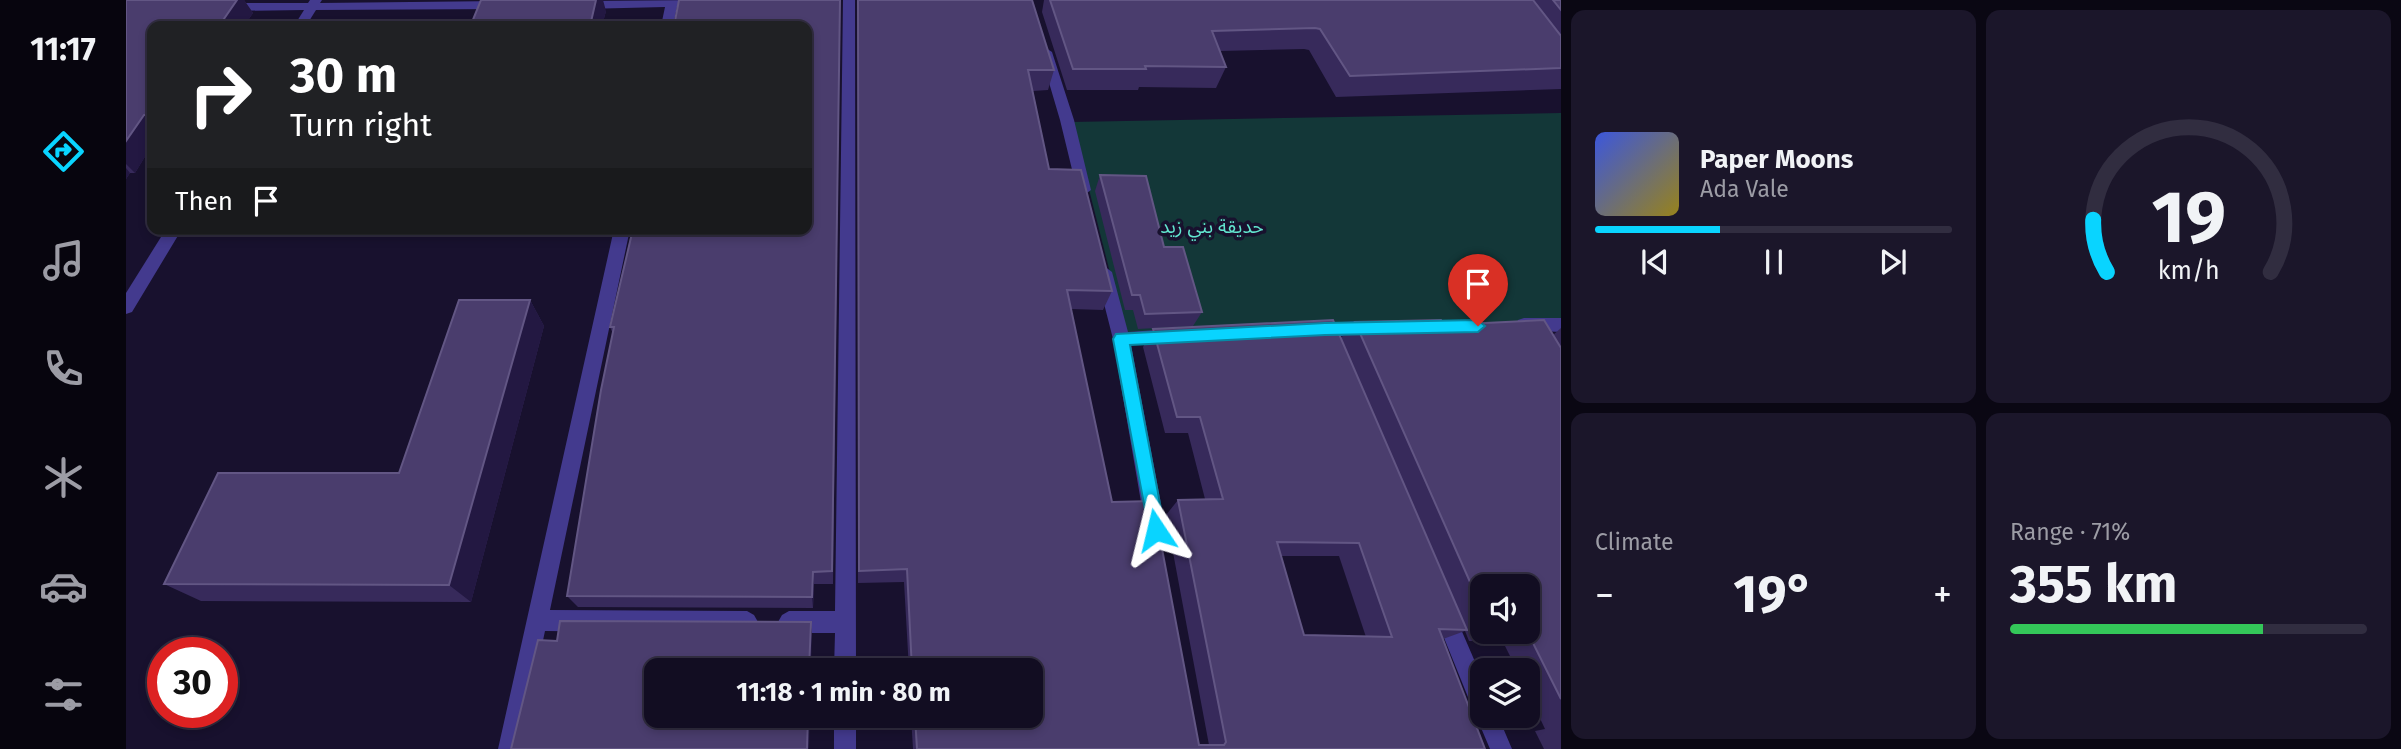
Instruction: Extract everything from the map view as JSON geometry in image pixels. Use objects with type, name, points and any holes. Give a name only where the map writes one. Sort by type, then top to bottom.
[{"type":"street","points":[[845,658],[849,0]]},
{"type":"street","points":[[668,21],[672,2]]},
{"type":"street","points":[[575,5],[721,2]]},
{"type":"street","points":[[218,7],[315,3],[520,5]]},
{"type":"street","points":[[303,21],[315,3]]},
{"type":"street","points":[[1039,31],[1067,120],[1089,210]]},
{"type":"street","points":[[126,307],[170,235]]},
{"type":"street","points":[[509,749],[621,235]]},
{"type":"street","points":[[1102,262],[1121,339],[1158,544]]},
{"type":"street","points":[[1501,325],[1561,325]]},
{"type":"street","points":[[1528,325],[1542,346]]},
{"type":"street","points":[[1297,330],[1393,328]]},
{"type":"street","points":[[1325,329],[1335,354]]},
{"type":"street","points":[[1121,339],[1189,335]]},
{"type":"street","points":[[1435,591],[1470,675]]},
{"type":"street","points":[[536,620],[845,622]]},
{"type":"street","points":[[845,728],[845,749]]},
{"type":"street","points":[[1492,728],[1501,749]]},
{"type":"green space","name":"حديقة بني زيد","points":[[1561,113],[1561,323],[1126,336],[1072,122]]},
{"type":"building","points":[[126,0],[237,0],[222,21],[147,21],[147,115],[144,115],[126,141]]},
{"type":"building","points":[[481,0],[596,0],[591,21],[472,21]]},
{"type":"building","points":[[679,0],[840,0],[832,571],[813,572],[812,597],[567,596],[614,327],[610,327],[632,235],[812,235],[812,21],[675,21]]},
{"type":"building","points":[[858,0],[1032,0],[1054,70],[1028,70],[1049,169],[1081,170],[1112,291],[1067,290],[1112,502],[1153,501],[1199,745],[1224,745],[1226,742],[1178,500],[1223,499],[1200,417],[1177,417],[1153,329],[1333,320],[1467,630],[1439,629],[1470,710],[1470,728],[1477,728],[1485,749],[917,749],[916,728],[1043,728],[1043,658],[911,658],[907,569],[859,571]],"holes":[[[1277,542],[1359,543],[1392,637],[1304,635]]]},
{"type":"building","points":[[1050,0],[1533,0],[1561,36],[1561,68],[1350,76],[1320,29],[1315,28],[1212,31],[1226,67],[1073,69]]},
{"type":"building","points":[[1553,0],[1561,0],[1561,10]]},
{"type":"building","points":[[1100,175],[1146,176],[1164,247],[1183,247],[1202,312],[1145,314],[1140,295],[1132,295]]},
{"type":"building","points":[[459,300],[530,300],[449,585],[164,584],[218,473],[399,473]]},
{"type":"building","points":[[1441,320],[1444,325],[1544,320],[1561,348],[1561,699],[1534,644],[1540,644],[1540,574],[1470,574],[1470,582],[1355,322]]},
{"type":"building","points":[[560,621],[811,622],[810,658],[644,658],[644,728],[808,728],[807,749],[511,749],[538,640],[557,641]]},
{"type":"route","points":[[1156,530],[1121,339],[1325,329],[1478,326]]}]
